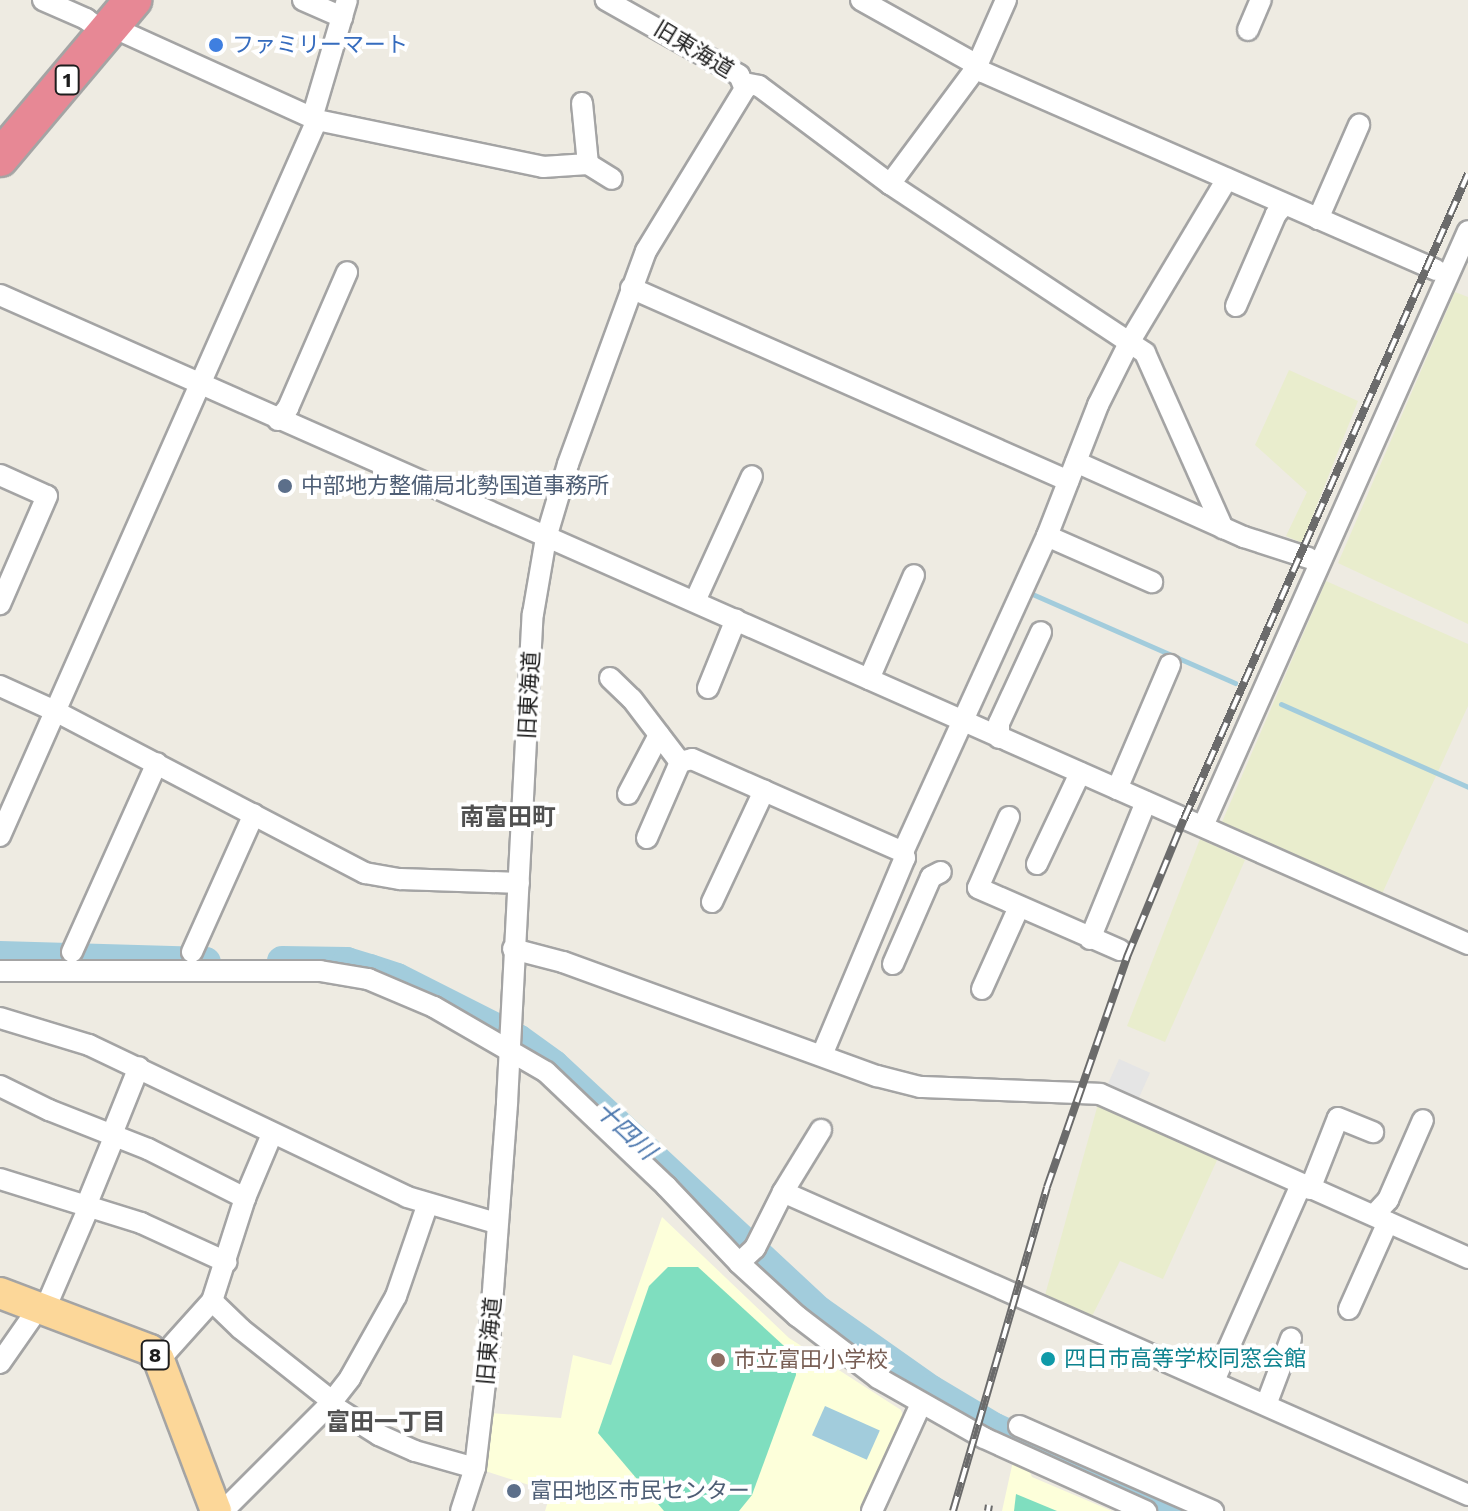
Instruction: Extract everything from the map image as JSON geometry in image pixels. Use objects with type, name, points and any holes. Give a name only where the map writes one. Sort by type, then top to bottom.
[{"type":"highway","name":"1","points":[[0,158],[117,21]]},
{"type":"main road","name":"8","points":[[0,1293],[150,1350],[159,1360],[216,1511]]},
{"type":"street","points":[[43,0],[86,19],[117,21],[315,119],[534,166],[588,164],[612,179]]},
{"type":"street","points":[[0,836],[201,385],[315,119],[344,8],[303,0]]},
{"type":"street","name":"旧東海道","points":[[461,1511],[475,1468],[488,1357],[533,614],[546,538],[568,464],[646,251],[743,95],[744,83],[739,75],[668,32],[606,0]]},
{"type":"street","points":[[861,0],[970,61],[976,68],[1436,270]]},
{"type":"street","points":[[890,184],[976,68],[1006,0]]},
{"type":"street","points":[[1248,30],[1261,0]]},
{"type":"street","points":[[744,83],[759,86],[890,184],[1130,341],[1152,364],[1223,528]]},
{"type":"street","points":[[582,103],[588,164]]},
{"type":"street","points":[[1318,219],[1359,125]]},
{"type":"street","points":[[822,1055],[893,880],[1047,536],[1098,405],[1130,341],[1227,179]]},
{"type":"street","points":[[1236,306],[1276,214],[1284,205]]},
{"type":"street","points":[[1203,826],[1468,231]]},
{"type":"street","points":[[278,420],[288,408],[347,272]]},
{"type":"street","points":[[631,288],[1072,472],[1309,558]]},
{"type":"street","points":[[0,295],[1468,944]]},
{"type":"street","points":[[0,475],[47,496],[0,604]]},
{"type":"street","points":[[695,601],[752,476]]},
{"type":"street","points":[[1047,536],[1152,582]]},
{"type":"street","points":[[869,679],[914,575]]},
{"type":"street","points":[[708,688],[736,619]]},
{"type":"street","points":[[999,738],[999,723],[1041,632]]},
{"type":"street","points":[[1117,789],[1170,665]]},
{"type":"street","points":[[610,678],[632,699],[680,762]]},
{"type":"street","points":[[0,686],[380,877],[519,883]]},
{"type":"street","points":[[628,794],[659,735]]},
{"type":"street","points":[[680,762],[692,759],[944,873],[931,877],[893,964]]},
{"type":"street","points":[[647,838],[680,762]]},
{"type":"street","points":[[72,952],[157,763]]},
{"type":"street","points":[[1037,864],[1080,773]]},
{"type":"street","points":[[712,902],[764,791]]},
{"type":"street","points":[[1090,939],[1146,802]]},
{"type":"street","points":[[192,952],[254,814]]},
{"type":"street","points":[[1009,817],[978,888],[1120,950]]},
{"type":"street","points":[[982,989],[1019,907]]},
{"type":"street","points":[[513,949],[563,962],[920,1087],[1100,1094],[1468,1258]]},
{"type":"street","points":[[0,971],[345,973],[509,1039],[746,1257],[818,1333],[921,1404],[984,1438],[1146,1511]]},
{"type":"street","points":[[0,1018],[89,1045],[272,1130],[245,1198],[212,1301],[159,1360]]},
{"type":"street","points":[[0,1363],[42,1308],[88,1206],[139,1067]]},
{"type":"street","points":[[0,1086],[113,1135],[245,1198]]},
{"type":"street","points":[[1214,1381],[1338,1118],[1373,1132]]},
{"type":"street","points":[[1349,1309],[1388,1200],[1423,1120]]},
{"type":"street","points":[[746,1257],[821,1130]]},
{"type":"street","points":[[272,1134],[427,1206],[496,1223]]},
{"type":"street","points":[[0,1179],[141,1223],[226,1262]]},
{"type":"street","points":[[783,1192],[1468,1495]]},
{"type":"street","points":[[223,1511],[331,1403],[350,1378],[396,1296],[427,1206]]},
{"type":"street","points":[[212,1301],[331,1403],[379,1435],[415,1451],[475,1468]]},
{"type":"street","points":[[1266,1405],[1291,1339]]},
{"type":"street","points":[[872,1511],[921,1404]]},
{"type":"street","points":[[1019,1426],[1213,1511]]},
{"type":"shaded area","points":[[1455,292],[1468,297],[1468,624],[1338,563]]},
{"type":"shaded area","points":[[1289,370],[1358,401],[1302,543],[1286,536],[1307,492],[1255,445]]},
{"type":"shaded area","points":[[1326,581],[1468,644],[1468,706],[1382,894],[1222,822]]},
{"type":"shaded area","points":[[1200,839],[1245,860],[1165,1042],[1127,1026]]},
{"type":"shaded area","points":[[1119,1059],[1150,1073],[1137,1102],[1106,1088]]},
{"type":"shaded area","points":[[1098,1104],[1218,1158],[1163,1279],[1120,1261],[1088,1324],[1042,1306]]},
{"type":"shaded area","name":"市立富田小学校","points":[[662,1217],[789,1338],[901,1410],[904,1419],[861,1511],[545,1511],[551,1492],[479,1469],[490,1413],[561,1418],[573,1355],[611,1365]]},
{"type":"shaded area","points":[[1013,1461],[1028,1468],[1032,1477],[1112,1511],[1002,1511]]},
{"type":"green space","points":[[668,1267],[698,1267],[795,1356],[796,1375],[752,1495],[739,1511],[664,1511],[598,1433],[649,1286]]},
{"type":"green space","points":[[1016,1494],[1057,1511],[1014,1511]]},
{"type":"water","points":[[825,1406],[880,1430],[867,1460],[812,1435]]},
{"type":"waterway","points":[[1030,593],[1235,683]]},
{"type":"waterway","points":[[1281,704],[1468,787]]},
{"type":"waterway","name":"十四川","points":[[0,956],[206,962]]},
{"type":"waterway","name":"十四川","points":[[282,961],[347,962],[370,969],[397,978],[518,1039],[554,1065],[819,1311],[931,1390],[995,1428],[1177,1511]]},
{"type":"railway","points":[[953,1511],[1047,1187],[1127,957],[1184,819],[1468,174]]},
{"type":"railway","points":[[988,1511],[989,1505]]},
{"type":"place","name":"ファミリーマート","points":[[216,45]]},
{"type":"place","name":"中部地方整備局北勢国道事務所","points":[[285,486]]},
{"type":"place","name":"四日市高等学校同窓会館","points":[[1048,1359]]},
{"type":"place","name":"市立富田小学校","points":[[718,1360]]},
{"type":"place","name":"富田地区市民センター","points":[[514,1491]]},
{"type":"district","name":"南富田町","points":[[508,818]]},
{"type":"district","name":"富田一丁目","points":[[386,1423]]}]
